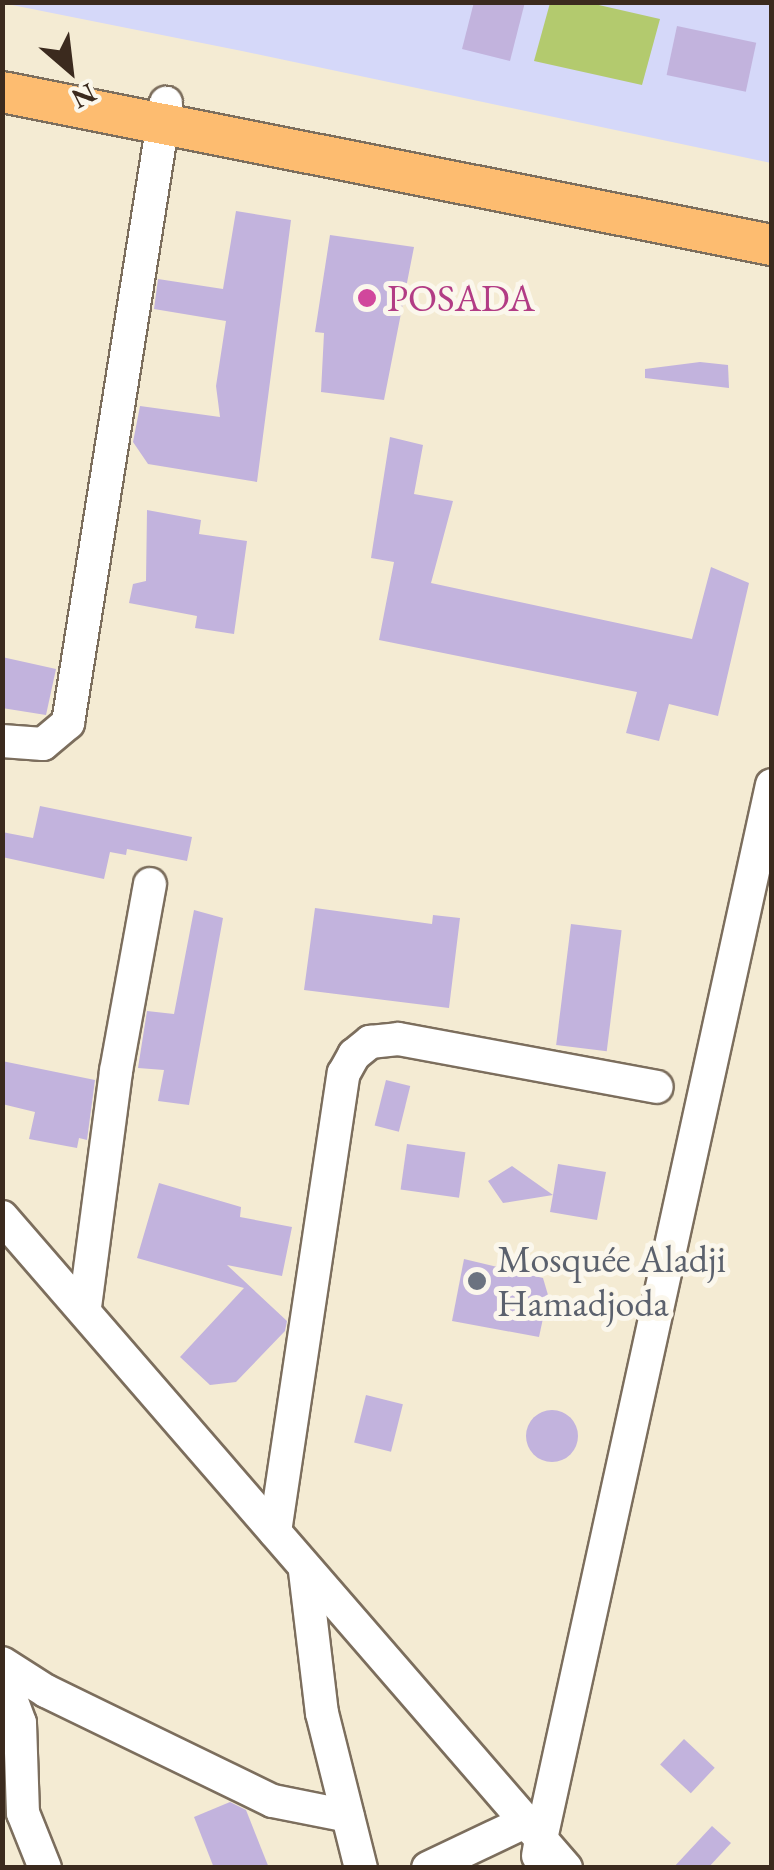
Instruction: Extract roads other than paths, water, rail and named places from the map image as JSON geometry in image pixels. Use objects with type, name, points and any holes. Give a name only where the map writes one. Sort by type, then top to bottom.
[{"type":"main road","points":[[2,70],[164,114],[772,246]]},
{"type":"main road","points":[[2,92],[164,114],[772,220]]},
{"type":"street","points":[[2,742],[43,744],[68,722],[164,114]]},
{"type":"street","points":[[534,1843],[772,784]]},
{"type":"street","points":[[752,866],[772,895]]},
{"type":"street","points":[[85,1306],[116,1072],[150,884]]},
{"type":"street","points":[[275,1532],[344,1073],[354,1055],[370,1042],[398,1039],[657,1087]]},
{"type":"street","points":[[2,1216],[85,1306],[534,1843],[566,1868]]},
{"type":"street","points":[[305,1571],[322,1713],[361,1868]]},
{"type":"street","points":[[2,1664],[62,1700],[273,1801],[348,1816]]},
{"type":"street","points":[[2,1674],[20,1723],[23,1813],[45,1868]]},
{"type":"street","points":[[428,1868],[534,1843]]},
{"type":"place","name":"POSADA","points":[[367,298]]},
{"type":"place","name":"Mosquée Aladji Hamadjoda","points":[[477,1281]]}]
